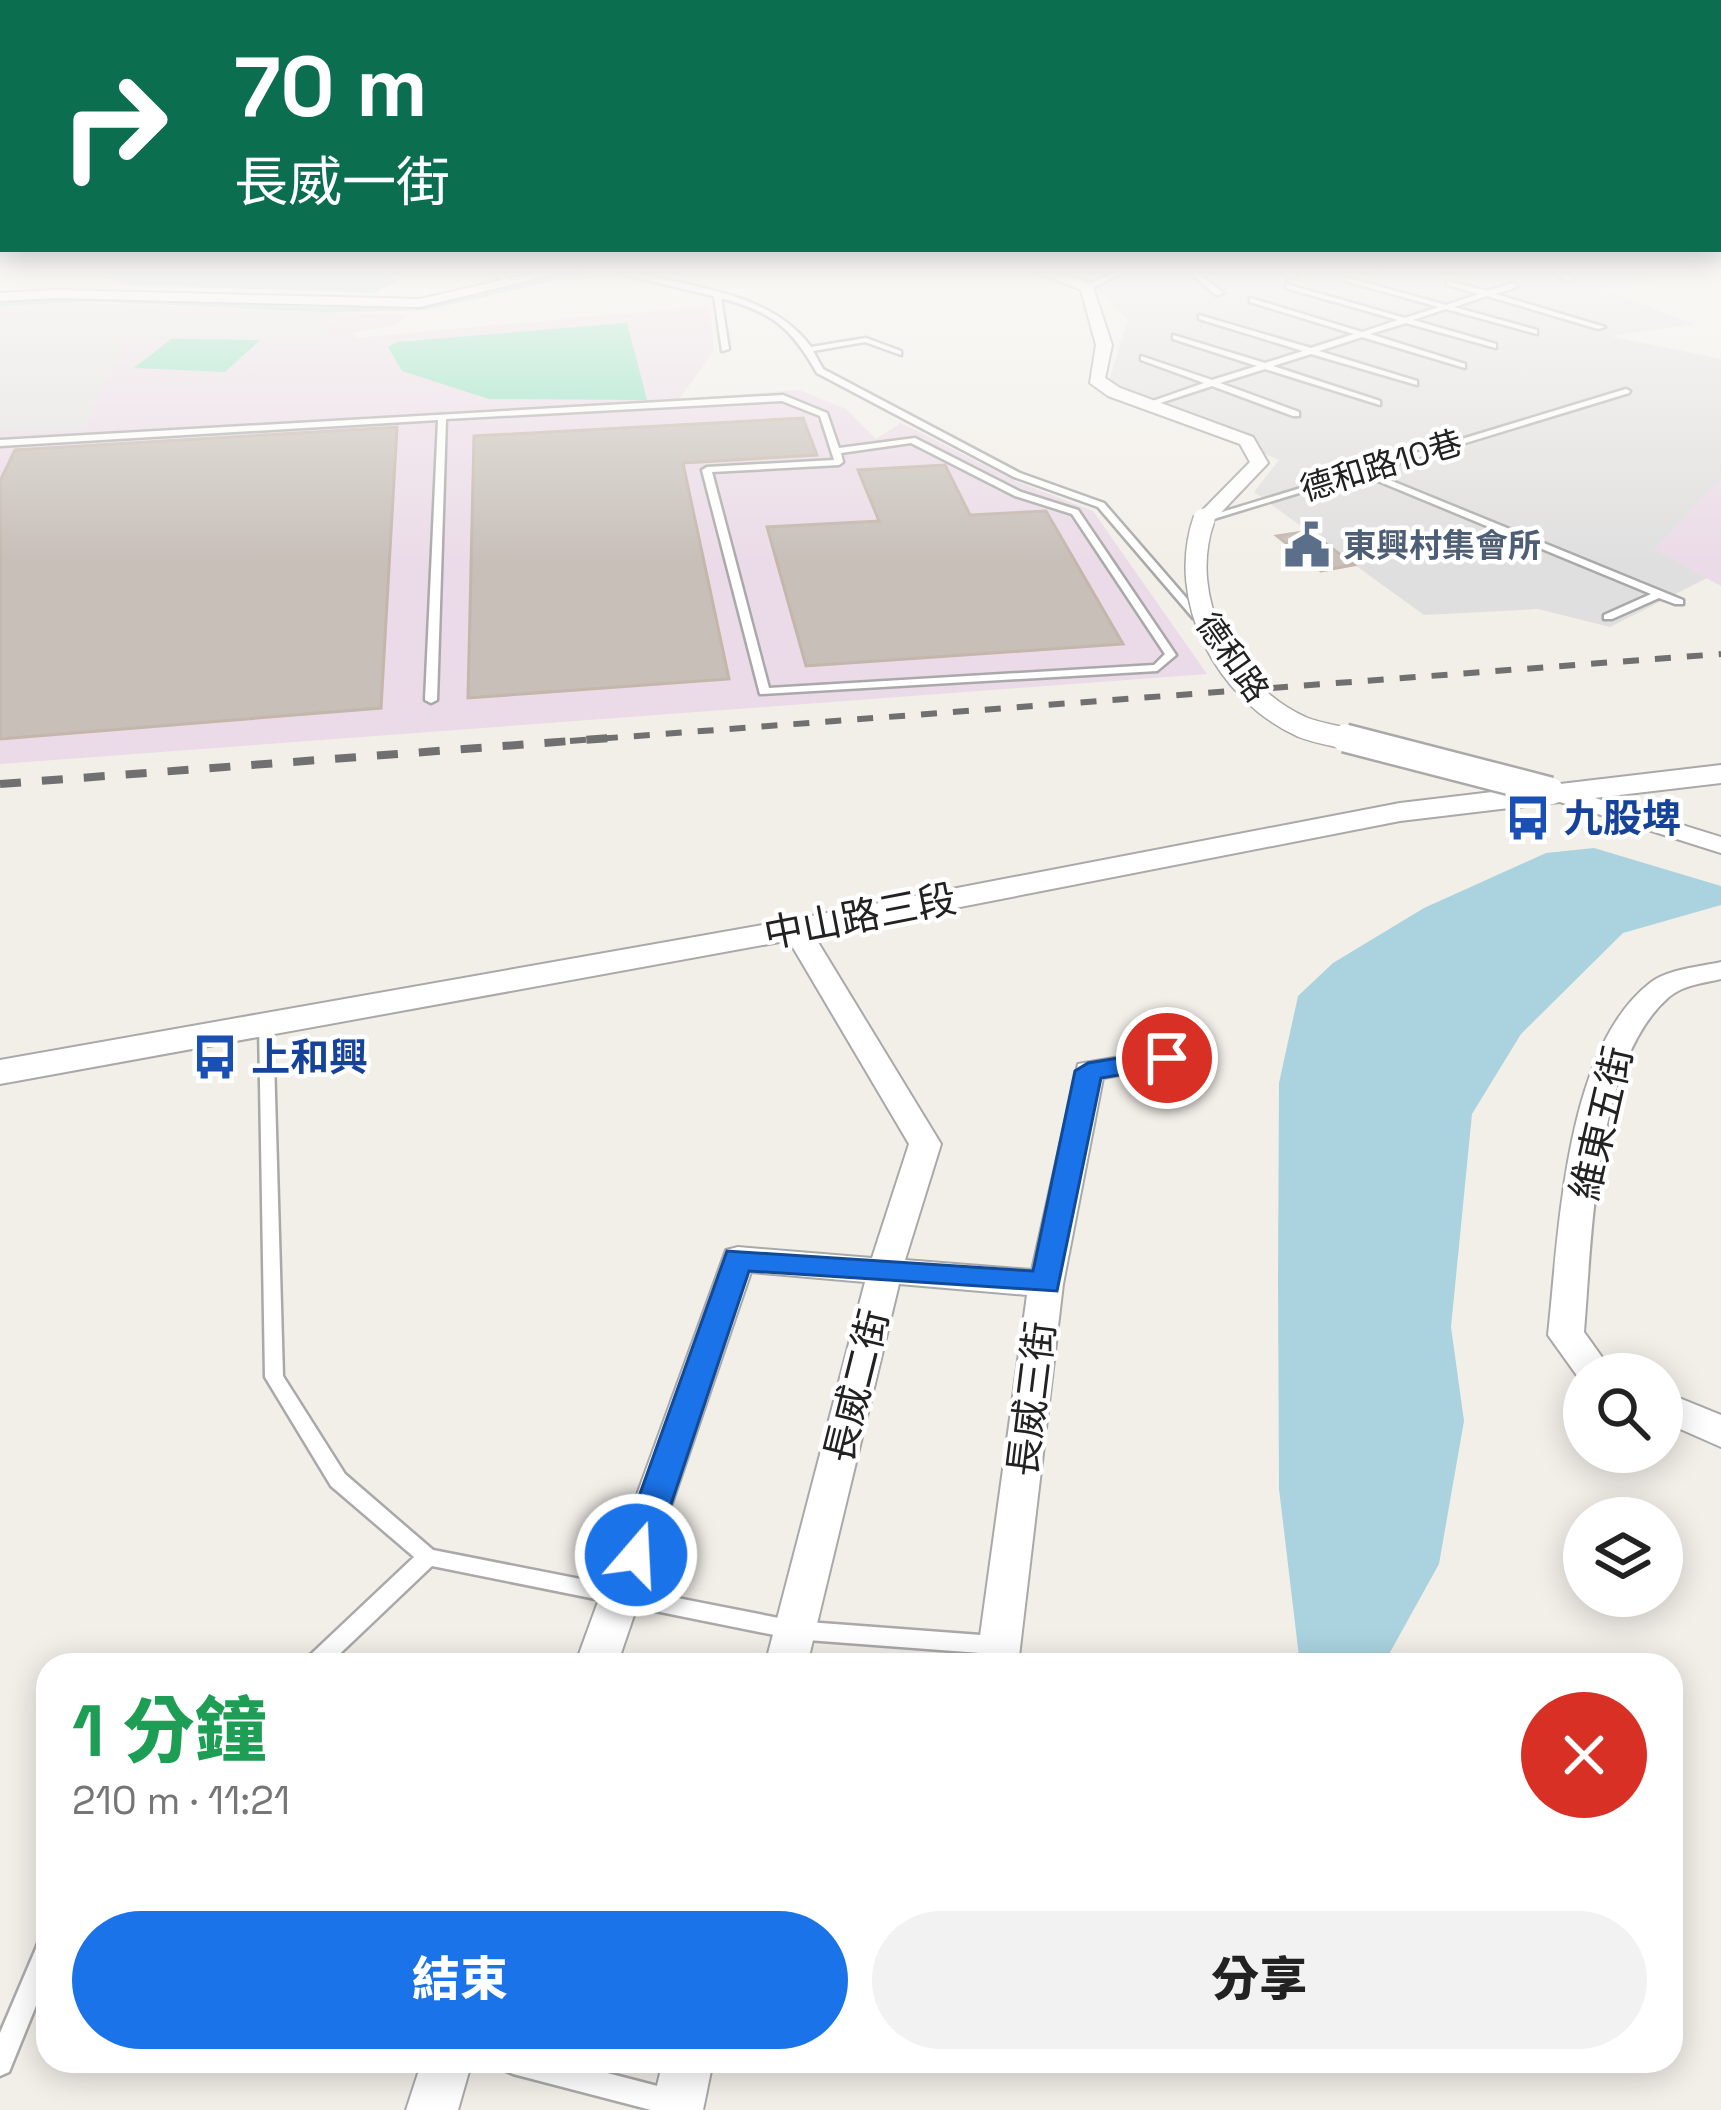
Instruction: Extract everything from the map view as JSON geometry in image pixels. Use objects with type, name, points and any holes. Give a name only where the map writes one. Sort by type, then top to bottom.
[{"type":"street","points":[[1099,366],[1096,380],[1247,441],[1259,463],[1204,519]]},
{"type":"street","name":"德和路","points":[[1204,519],[1192,542],[1197,616],[1268,709],[1303,728],[1550,791],[1721,845]]},
{"type":"street","name":"中山路三段","points":[[0,1072],[796,929],[1400,812],[1721,774]]},
{"type":"street","name":"長威二街","points":[[790,1648],[884,1274],[926,1144],[796,929]]},
{"type":"street","name":"維東五街","points":[[1580,1353],[1566,1335],[1585,1157],[1624,1028],[1661,987],[1721,970]]},
{"type":"street","name":"長威三街","points":[[998,1653],[1046,1283],[1088,1071],[1167,1058]]},
{"type":"street","points":[[601,1653],[738,1259],[884,1274],[1046,1283]]},
{"type":"street","points":[[1683,1415],[1721,1432]]},
{"type":"street","points":[[432,2110],[443,2073]]},
{"type":"lane","points":[[818,366],[1017,476],[1101,505],[1197,616]]},
{"type":"lane","points":[[1167,366],[1296,414]]},
{"type":"lane","points":[[1148,404],[1264,366]]},
{"type":"lane","points":[[1266,366],[1377,403]]},
{"type":"lane","points":[[1364,366],[1414,383]]},
{"type":"lane","name":"德和路10巷","points":[[1204,519],[1626,391]]},
{"type":"lane","points":[[0,442],[783,398],[824,415],[839,462],[707,470],[764,692],[1157,668],[1171,655],[1075,512],[1018,494],[913,440],[836,452]]},
{"type":"lane","points":[[431,700],[442,418]]},
{"type":"lane","points":[[1361,471],[1679,602]]},
{"type":"lane","points":[[1608,616],[1659,594]]},
{"type":"lane","points":[[266,1024],[274,1377],[338,1480],[428,1557],[622,1598],[790,1648],[939,1653]]},
{"type":"lane","points":[[327,1653],[428,1557]]},
{"type":"lane","points":[[0,2063],[36,1976]]},
{"type":"lane","points":[[578,2073],[681,2092]]},
{"type":"shaded area","points":[[0,366],[703,366],[679,399],[799,390],[846,409],[876,439],[901,423],[1018,482],[1093,511],[1207,674],[0,764]]},
{"type":"shaded area","points":[[0,366],[113,366],[85,427],[0,430]]},
{"type":"shaded area","points":[[1114,366],[1721,366],[1721,479],[1655,549],[1707,578],[1610,627],[1538,609],[1424,615],[1254,492],[1279,460],[1108,385]]},
{"type":"shaded area","points":[[1721,479],[1721,586],[1654,549]]},
{"type":"green space","points":[[136,366],[231,366],[225,372]]},
{"type":"green space","points":[[399,366],[638,366],[647,400],[489,399]]},
{"type":"water","points":[[1594,848],[1721,886],[1721,905],[1623,933],[1521,1034],[1472,1114],[1451,1327],[1464,1421],[1439,1564],[1390,1653],[1299,1653],[1279,1489],[1278,1280],[1279,1083],[1298,996],[1333,963],[1424,908],[1546,853]]},
{"type":"building","points":[[803,418],[817,455],[683,463],[729,679],[468,698],[474,436]]},
{"type":"building","points":[[397,427],[381,708],[0,739],[0,481],[15,450]]},
{"type":"building","points":[[945,465],[970,515],[1046,511],[1123,644],[806,666],[767,527],[879,521],[858,470]]},
{"type":"building","name":"東興村集會所","points":[[1309,531],[1354,565],[1321,571],[1277,536]]},
{"type":"railway","points":[[570,741],[1721,654]]},
{"type":"railway","points":[[0,784],[610,738]]},
{"type":"place","name":"東興村集會所","points":[[1307,545]]},
{"type":"place","name":"九股埤","points":[[1528,818]]},
{"type":"place","name":"上和興","points":[[215,1057]]},
{"type":"route","points":[[636,1555],[738,1259],[884,1274],[1046,1283],[1088,1071],[1167,1058]]}]
